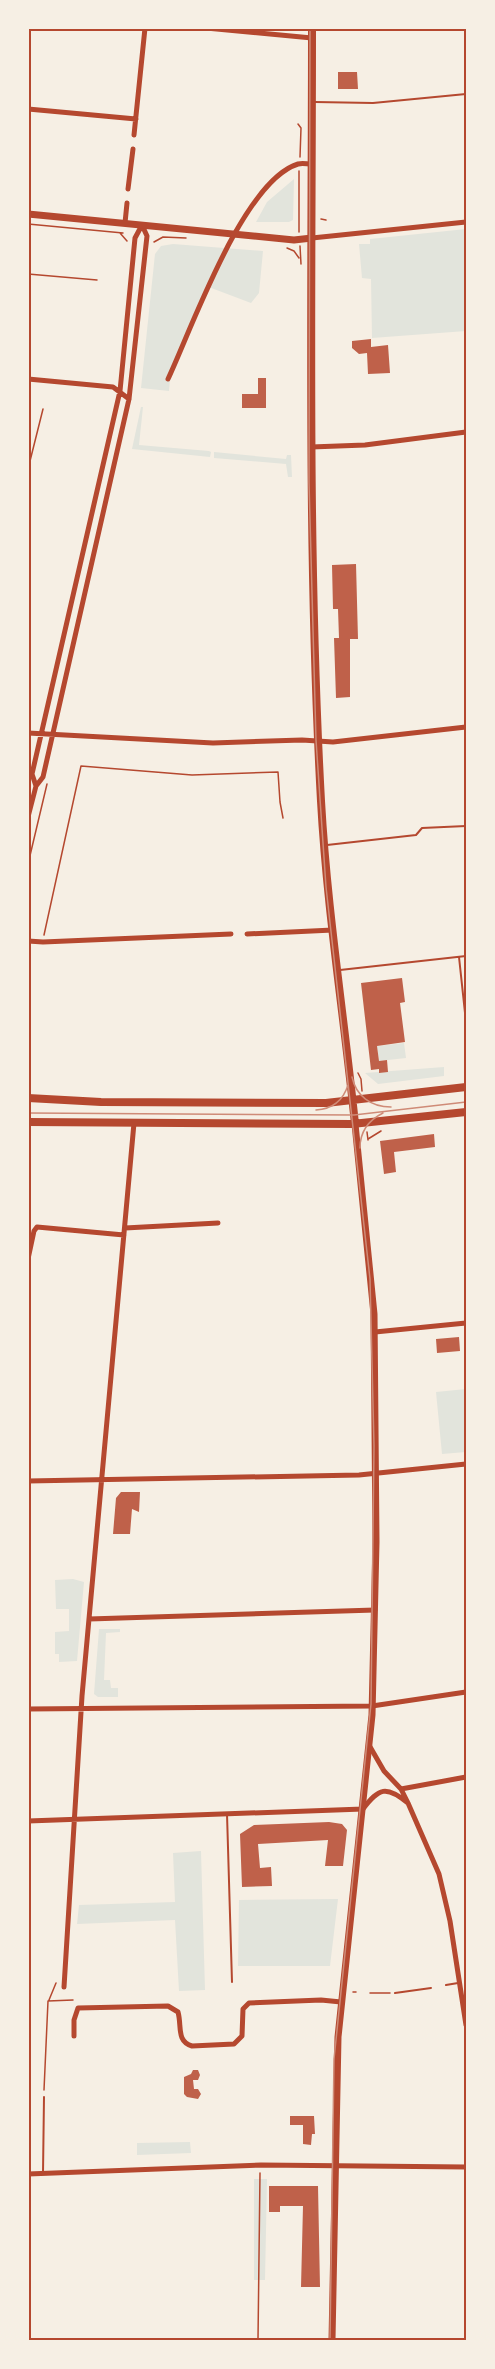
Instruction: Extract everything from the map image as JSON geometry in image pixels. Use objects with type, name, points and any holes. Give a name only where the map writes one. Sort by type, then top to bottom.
[{"type":"main road","points":[[312,28],[311,447],[319,742],[324,845],[355,1124]]},
{"type":"main road","points":[[28,1098],[101,1102],[326,1102],[466,1087]]},
{"type":"main road","points":[[28,1122],[355,1124],[466,1112]]},
{"type":"street","points":[[134,135],[145,28]]},
{"type":"street","points":[[206,28],[312,38]]},
{"type":"street","points":[[28,109],[136,119]]},
{"type":"street","points":[[128,189],[133,149]]},
{"type":"street","points":[[168,379],[227,246],[250,205],[282,173],[298,164],[312,164]]},
{"type":"street","points":[[125,223],[127,203]]},
{"type":"street","points":[[28,214],[294,240],[466,222]]},
{"type":"street","points":[[36,786],[32,774],[120,391],[135,238],[142,225]]},
{"type":"street","points":[[28,817],[36,786],[43,777],[129,399],[147,236],[142,225]]},
{"type":"street","points":[[28,379],[113,387],[129,399]]},
{"type":"street","points":[[311,447],[365,445],[466,432]]},
{"type":"street","points":[[28,733],[182,743],[300,740],[319,742],[466,728]]},
{"type":"street","points":[[247,934],[333,930]]},
{"type":"street","points":[[28,940],[43,942],[231,934]]},
{"type":"street","points":[[64,1987],[89,1619],[104,1480],[134,1123]]},
{"type":"street","points":[[332,2340],[337,2059],[369,1745],[375,1610],[377,1474],[375,1332],[355,1124]]},
{"type":"street","points":[[28,1259],[34,1231],[37,1227],[125,1231],[218,1222]]},
{"type":"street","points":[[375,1332],[466,1323]]},
{"type":"street","points":[[28,1481],[377,1474],[466,1464]]},
{"type":"street","points":[[89,1619],[375,1610]]},
{"type":"street","points":[[28,1709],[372,1706],[466,1692]]},
{"type":"street","points":[[369,1745],[384,1772],[401,1789],[439,1874],[465,2003],[466,2025]]},
{"type":"street","points":[[401,1789],[466,1777]]},
{"type":"street","points":[[363,1809],[374,1794],[382,1791],[399,1795],[408,1803]]},
{"type":"street","points":[[28,1821],[363,1809]]},
{"type":"street","points":[[74,2036],[74,2020],[78,2008],[168,2006],[178,2012],[181,2037],[186,2044],[192,2046],[234,2044],[239,2042],[242,2036],[243,2009],[249,2003],[321,2000],[341,2002]]},
{"type":"street","points":[[28,2174],[261,2165],[466,2167]]},
{"type":"lane","points":[[312,102],[373,103],[466,94]]},
{"type":"lane","points":[[324,845],[416,835],[422,828],[466,826]]},
{"type":"lane","points":[[337,971],[466,956]]},
{"type":"lane","points":[[459,957],[466,1022]]},
{"type":"lane","points":[[227,1814],[232,1982]]},
{"type":"lane","points":[[446,1985],[460,1983]]},
{"type":"lane","points":[[395,1993],[431,1988]]},
{"type":"lane","points":[[43,2174],[44,2097]]},
{"type":"path","points":[[298,124],[301,128],[301,147]]},
{"type":"path","points":[[299,172],[299,226]]},
{"type":"path","points":[[28,224],[123,233]]},
{"type":"path","points":[[288,248],[294,251],[299,258]]},
{"type":"path","points":[[300,254],[300,264]]},
{"type":"path","points":[[28,274],[97,280]]},
{"type":"path","points":[[28,469],[43,409]]},
{"type":"path","points":[[43,942],[81,766],[192,775],[278,772],[283,818]]},
{"type":"path","points":[[28,864],[48,777]]},
{"type":"path","points":[[362,1078],[363,1099]]},
{"type":"path","points":[[366,1123],[368,1140],[381,1131]]},
{"type":"path","points":[[44,2097],[48,2001],[57,1982]]},
{"type":"path","points":[[370,1993],[395,1993]]},
{"type":"path","points":[[48,2001],[73,2000]]},
{"type":"path","points":[[258,2340],[261,2165]]},
{"type":"shaded area","points":[[294,179],[293,220],[256,222],[267,202]]},
{"type":"shaded area","points":[[466,229],[466,331],[372,338],[371,279],[362,278],[359,244],[370,244],[370,239]]},
{"type":"shaded area","points":[[173,244],[263,251],[259,293],[251,303],[206,286],[171,368],[169,391],[141,388],[155,254],[161,246]]},
{"type":"shaded area","points":[[141,407],[143,407],[139,445],[209,451],[211,452],[210,457],[132,449]]},
{"type":"shaded area","points":[[214,452],[286,459],[287,455],[291,455],[292,477],[288,477],[286,464],[214,458]]},
{"type":"shaded area","points":[[404,1043],[406,1058],[379,1061],[377,1046]]},
{"type":"shaded area","points":[[444,1067],[444,1076],[378,1084],[365,1073]]},
{"type":"shaded area","points":[[466,1389],[466,1452],[442,1454],[436,1392]]},
{"type":"shaded area","points":[[73,1579],[84,1582],[77,1661],[59,1662],[59,1654],[55,1654],[55,1632],[69,1631],[69,1609],[56,1609],[55,1580]]},
{"type":"shaded area","points":[[99,1629],[120,1629],[120,1632],[106,1633],[104,1680],[110,1680],[111,1688],[118,1688],[118,1697],[98,1697],[94,1694]]},
{"type":"shaded area","points":[[201,1851],[205,1990],[179,1991],[175,1920],[77,1924],[79,1905],[175,1902],[173,1853]]},
{"type":"shaded area","points":[[338,1899],[330,1966],[238,1966],[239,1900]]},
{"type":"shaded area","points":[[190,2142],[191,2153],[137,2155],[137,2143]]},
{"type":"shaded area","points":[[254,2179],[267,2179],[265,2280],[254,2280]]},
{"type":"building","points":[[338,72],[357,72],[358,89],[338,89]]},
{"type":"building","points":[[371,339],[371,347],[388,345],[390,373],[368,374],[367,353],[359,354],[352,348],[352,341]]},
{"type":"building","points":[[258,378],[266,378],[266,408],[242,408],[242,394],[258,394]]},
{"type":"building","points":[[356,564],[358,639],[350,639],[350,697],[336,698],[334,638],[339,638],[338,609],[333,609],[332,565]]},
{"type":"building","points":[[402,978],[405,1002],[400,1003],[405,1042],[377,1046],[379,1061],[387,1060],[388,1072],[379,1073],[379,1069],[371,1070],[361,983]]},
{"type":"building","points":[[434,1134],[435,1147],[394,1152],[396,1172],[384,1174],[380,1141]]},
{"type":"building","points":[[459,1337],[460,1351],[437,1353],[436,1339]]},
{"type":"building","points":[[121,1492],[140,1492],[139,1512],[132,1509],[130,1534],[113,1534],[116,1498]]},
{"type":"building","points":[[329,1822],[342,1824],[347,1830],[343,1866],[325,1866],[328,1840],[258,1844],[260,1868],[271,1867],[272,1886],[242,1887],[240,1834],[254,1825]]},
{"type":"building","points":[[193,2070],[198,2070],[200,2075],[198,2080],[193,2080],[194,2089],[198,2089],[201,2094],[198,2099],[187,2097],[184,2094],[184,2077],[191,2074]]},
{"type":"building","points":[[290,2116],[314,2116],[315,2134],[312,2134],[311,2145],[303,2144],[303,2125],[290,2125]]},
{"type":"building","points":[[269,2186],[318,2186],[320,2287],[301,2287],[303,2206],[280,2206],[280,2212],[269,2212]]},
{"type":"tram line","points":[[310,28],[309,482],[316,740],[326,887],[370,1279],[374,1446],[371,1704],[334,2059],[330,2340]]},
{"type":"tram line","points":[[352,1077],[357,1090],[371,1103],[391,1107]]},
{"type":"tram line","points":[[316,1110],[336,1103],[343,1096],[348,1085]]},
{"type":"tram line","points":[[28,1113],[354,1115],[466,1102]]},
{"type":"tram line","points":[[360,1148],[366,1127],[383,1113]]}]
